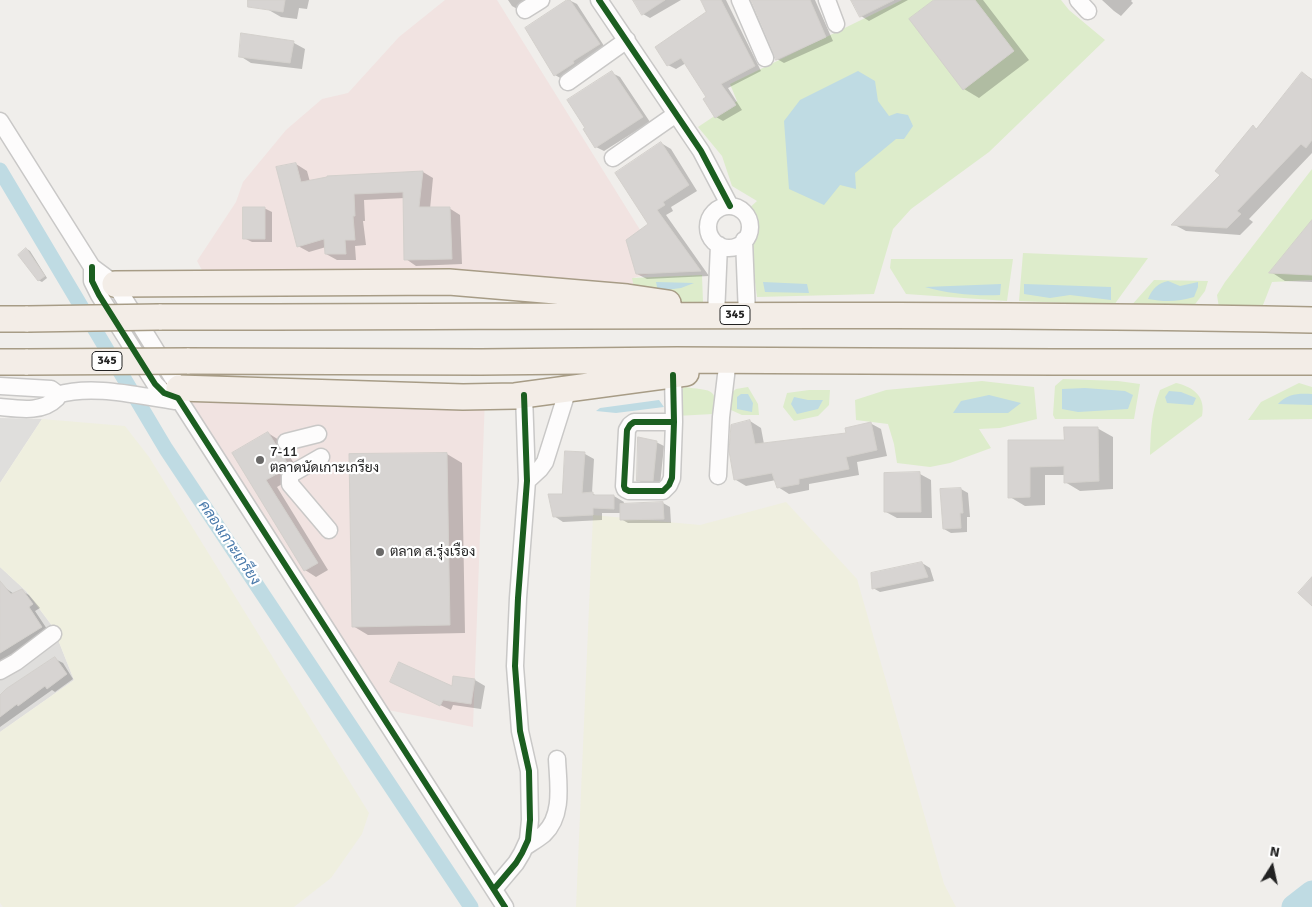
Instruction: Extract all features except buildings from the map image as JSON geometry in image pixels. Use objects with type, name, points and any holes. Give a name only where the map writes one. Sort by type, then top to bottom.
[{"type":"main road","points":[[448,317],[449,282]]},
{"type":"main road","points":[[115,284],[449,282],[627,297],[678,305],[708,315]]},
{"type":"main road","name":"345","points":[[0,319],[747,315],[1312,320]]},
{"type":"main road","name":"345","points":[[0,362],[187,360],[1312,362]]},
{"type":"main road","points":[[179,396],[485,397],[524,395],[673,375],[755,361]]},
{"type":"main road","points":[[481,362],[485,397]]},
{"type":"street","points":[[525,10],[541,0]]},
{"type":"street","points":[[599,0],[701,151],[730,206]]},
{"type":"street","points":[[740,0],[765,58]]},
{"type":"street","points":[[827,0],[836,24]]},
{"type":"street","points":[[568,82],[627,40]]},
{"type":"street","points":[[613,158],[676,114]]},
{"type":"street","points":[[0,121],[92,267],[115,284],[179,396],[505,907]]},
{"type":"street","points":[[730,206],[740,210],[748,219],[749,230],[740,244],[730,248],[719,245],[711,237],[708,226],[714,212],[719,208],[730,206]]},
{"type":"street","points":[[744,240],[747,315]]},
{"type":"street","points":[[708,315],[719,245]]},
{"type":"street","points":[[92,267],[92,280],[99,295],[155,384],[164,392],[179,396]]},
{"type":"street","points":[[718,476],[721,417],[727,367]]},
{"type":"street","points":[[673,375],[674,422],[672,478],[667,488],[663,491],[629,491],[625,489],[627,430],[630,425],[634,422],[674,422]]},
{"type":"street","points":[[0,386],[43,387],[51,389],[57,395]]},
{"type":"street","points":[[527,481],[545,462],[568,389]]},
{"type":"street","points":[[57,395],[75,390],[100,390],[147,397],[179,396]]},
{"type":"street","points":[[0,407],[40,408],[53,402],[57,395]]},
{"type":"street","points":[[494,889],[516,864],[525,847],[528,840],[530,820],[529,772],[520,730],[515,666],[527,481],[524,395]]},
{"type":"street","points":[[286,442],[318,434]]},
{"type":"street","points":[[321,457],[293,473],[290,478],[290,484],[329,530]]},
{"type":"street","points":[[0,670],[16,662],[53,634]]},
{"type":"street","points":[[525,847],[544,833],[553,822],[558,805],[558,759]]},
{"type":"shaded area","points":[[445,0],[497,0],[665,270],[633,278],[636,298],[209,283],[197,261],[236,202],[243,182],[286,130],[322,99],[348,93],[399,37]]},
{"type":"shaded area","name":"ตลาด ส.รุ่งเรือง","points":[[179,388],[485,397],[473,727],[378,708]]},
{"type":"shaded area","points":[[0,418],[42,419],[0,483]]},
{"type":"shaded area","points":[[0,567],[26,591],[53,627],[74,680],[0,732]]},
{"type":"green space","points":[[902,0],[1061,0],[1069,10],[1105,40],[989,152],[911,209],[893,229],[874,294],[757,297],[750,245],[754,236],[754,227],[752,218],[746,211],[757,201],[732,186],[722,156],[698,127],[737,101],[730,84]]},
{"type":"green space","points":[[1312,169],[1312,280],[1272,282],[1263,305],[1236,310],[1219,308],[1217,295],[1225,282]]},
{"type":"green space","points":[[1023,253],[1148,258],[1114,305],[1019,301]]},
{"type":"green space","points":[[891,259],[1013,259],[1007,301],[906,294],[890,268]]},
{"type":"green space","points":[[702,275],[703,302],[676,302],[635,292],[632,278]]},
{"type":"green space","points":[[1154,280],[1208,281],[1205,291],[1190,311],[1130,307]]},
{"type":"green space","points":[[1063,379],[1118,381],[1140,384],[1134,419],[1055,419],[1053,415],[1055,386]]},
{"type":"green space","points":[[982,381],[1034,387],[1037,419],[1000,428],[979,429],[991,448],[950,463],[930,467],[897,463],[888,424],[856,420],[855,400],[886,390]]},
{"type":"green space","points":[[1176,383],[1188,387],[1197,394],[1202,403],[1202,416],[1150,455],[1153,414],[1160,390]]},
{"type":"green space","points":[[1299,383],[1312,387],[1312,419],[1248,420],[1261,402]]},
{"type":"green space","points":[[686,387],[705,390],[713,394],[715,405],[713,414],[676,416],[680,389]]},
{"type":"green space","points":[[748,387],[758,404],[759,415],[742,415],[731,410],[730,394],[736,389]]},
{"type":"green space","points":[[830,390],[829,405],[818,416],[794,421],[783,407],[787,393]]},
{"type":"green space","points":[[42,419],[125,426],[149,457],[369,813],[362,834],[331,878],[294,907],[3,907],[0,903],[0,732],[74,680],[53,627],[26,591],[0,567],[0,483]]},
{"type":"green space","points":[[786,502],[857,579],[944,884],[956,907],[576,907],[593,515],[700,525]]},
{"type":"water","points":[[858,71],[875,81],[878,101],[889,116],[897,113],[908,115],[913,126],[904,139],[896,139],[855,173],[856,189],[840,185],[824,205],[789,189],[784,121],[800,100]]},
{"type":"water","points":[[1168,281],[1180,286],[1198,282],[1198,287],[1194,297],[1188,299],[1160,301],[1148,299],[1156,287]]},
{"type":"water","points":[[656,282],[694,283],[681,288],[658,291]]},
{"type":"water","points":[[763,282],[807,284],[809,293],[765,292]]},
{"type":"water","points":[[1001,284],[1000,295],[962,294],[925,287]]},
{"type":"water","points":[[1024,284],[1111,287],[1111,300],[1070,295],[1050,298],[1024,294]]},
{"type":"water","points":[[1085,388],[1125,391],[1133,395],[1128,409],[1078,412],[1062,409],[1062,389]]},
{"type":"water","points":[[1169,391],[1181,392],[1196,398],[1193,405],[1167,403],[1165,397]]},
{"type":"water","points":[[741,394],[748,394],[753,403],[752,412],[737,409],[737,397]]},
{"type":"water","points":[[1312,394],[1312,405],[1278,404],[1285,398],[1293,395]]},
{"type":"water","points":[[989,395],[1021,403],[1008,413],[953,413],[961,401]]},
{"type":"water","points":[[794,397],[808,400],[823,400],[818,409],[797,414],[791,404]]},
{"type":"water","points":[[659,400],[664,407],[616,413],[596,411],[600,408]]},
{"type":"waterway","name":"คลองเกาะเกรียง","points":[[0,170],[166,449],[471,907]]},
{"type":"waterway","points":[[1294,907],[1312,893]]},
{"type":"cycle path","points":[[599,0],[701,151],[730,206]]},
{"type":"cycle path","points":[[92,267],[92,281],[99,295],[155,384],[164,393],[178,398],[505,907]]},
{"type":"cycle path","points":[[673,375],[674,422],[672,478],[669,485],[663,491],[629,491],[625,489],[627,430],[630,425],[634,422],[674,422]]},
{"type":"cycle path","points":[[494,889],[522,853],[528,840],[530,820],[529,771],[520,731],[515,666],[527,481],[524,395]]},
{"type":"place","name":"7-11 ตลาดนัดเกาะเกรียง","points":[[260,460]]},
{"type":"place","name":"ตลาด ส.รุ่งเรือง","points":[[380,552]]}]
